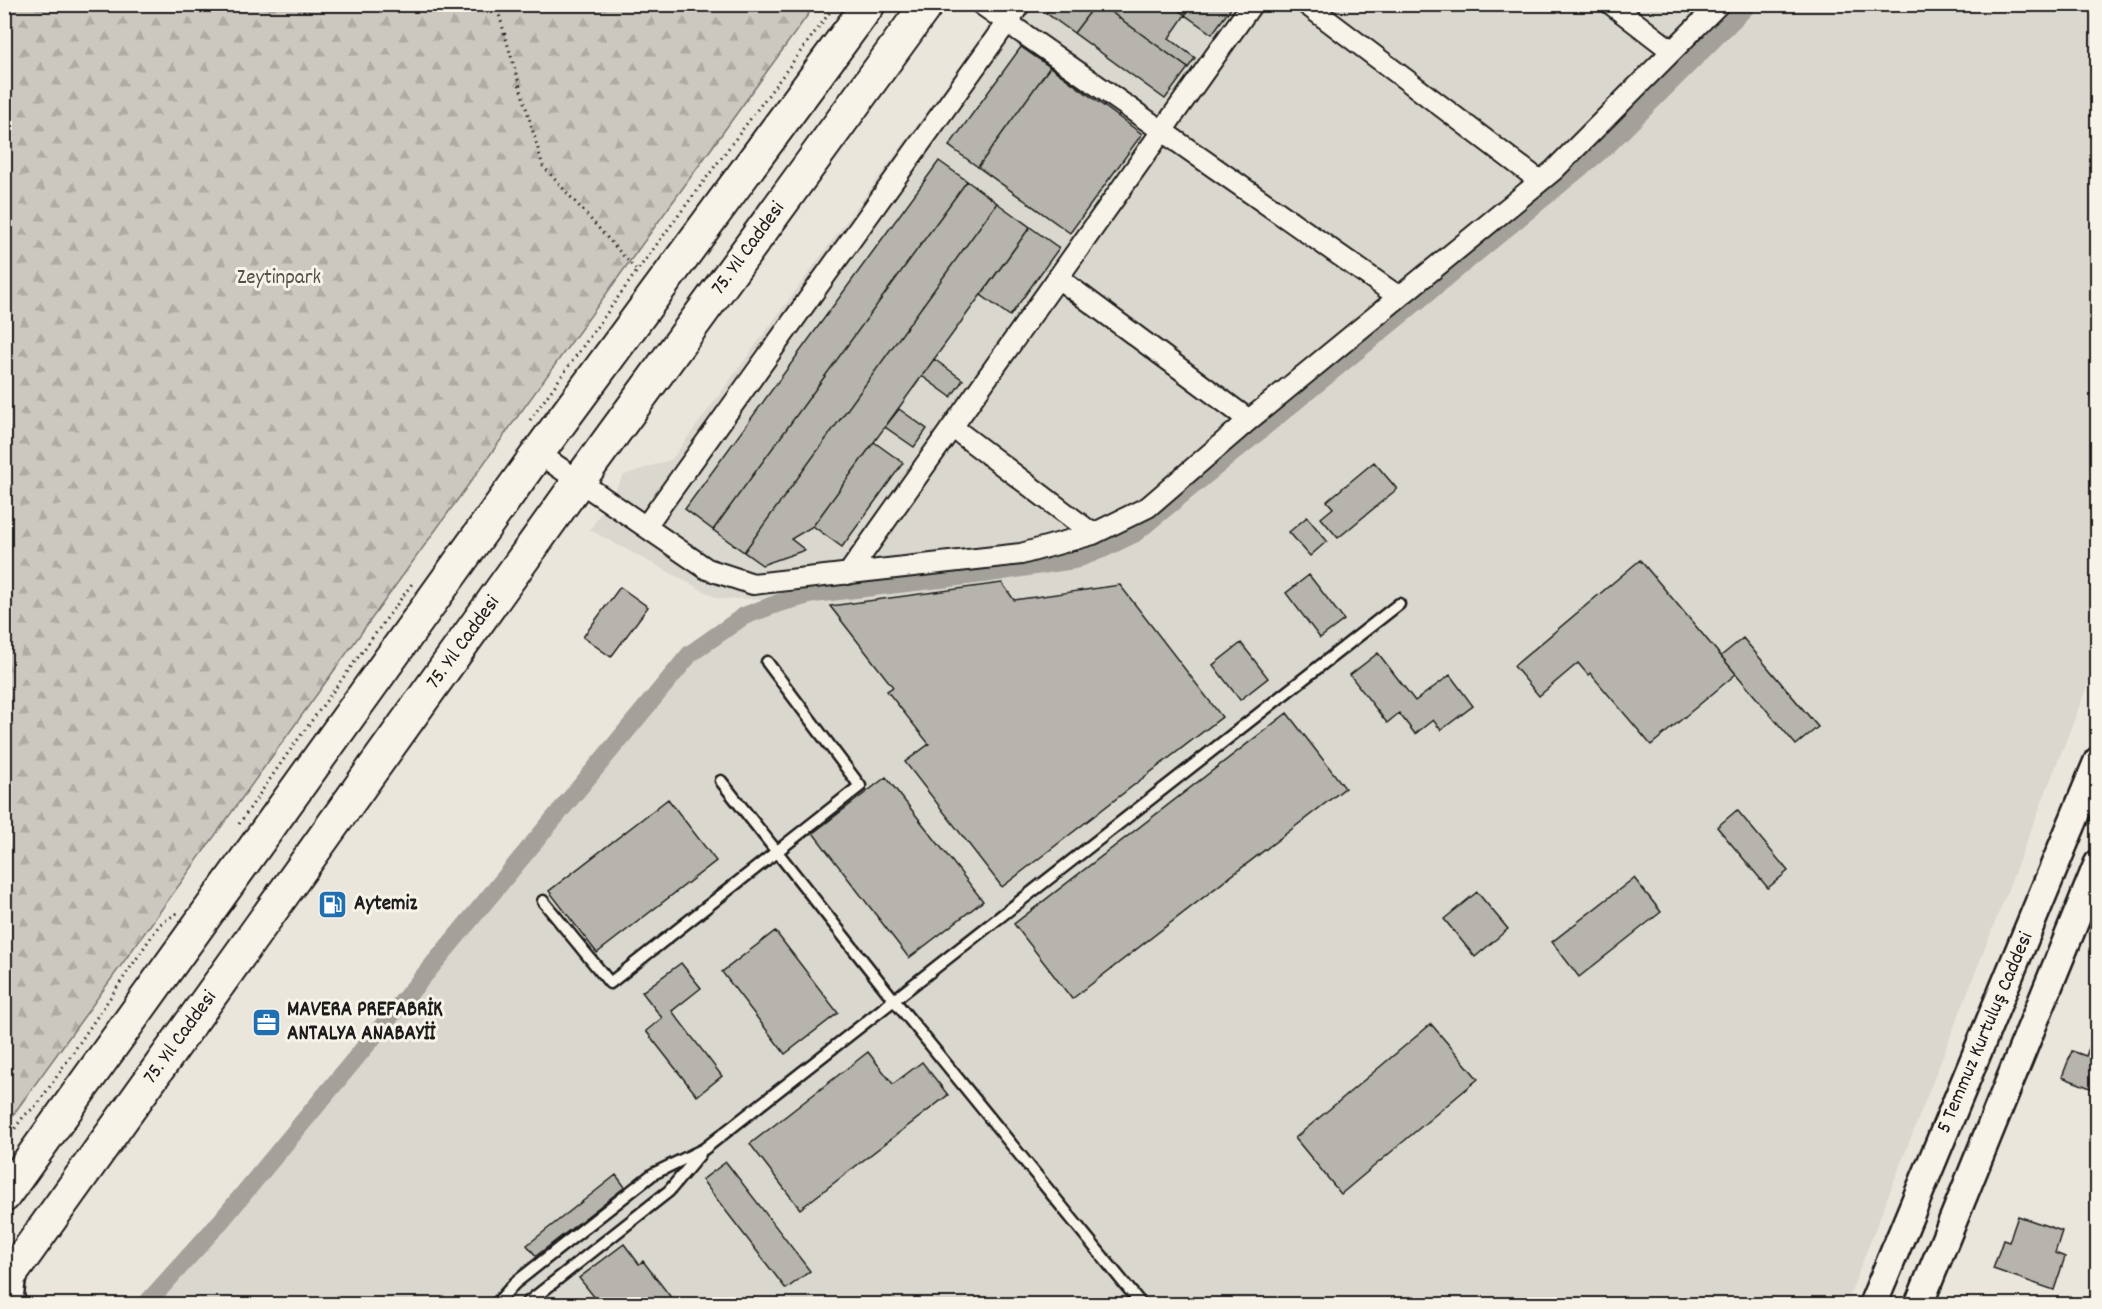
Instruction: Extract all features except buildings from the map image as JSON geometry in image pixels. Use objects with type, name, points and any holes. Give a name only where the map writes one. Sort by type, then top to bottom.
[{"type":"main road","points":[[4,1196],[538,453],[870,4]]},
{"type":"main road","name":"75. Yıl Caddesi","points":[[13,1273],[579,481],[927,4]]},
{"type":"main road","name":"5 Temmuz Kurtuluş Caddesi","points":[[1873,1305],[2097,761]]},
{"type":"main road","name":"5 Temmuz Kurtuluş Caddesi","points":[[1918,1305],[2097,864]]},
{"type":"street","points":[[981,4],[1400,297]]},
{"type":"street","points":[[646,526],[1020,4]]},
{"type":"street","points":[[848,574],[1252,4]]},
{"type":"street","points":[[1306,4],[1540,182]]},
{"type":"street","points":[[1611,4],[1672,51]]},
{"type":"street","points":[[538,453],[707,569],[753,584],[1021,554],[1093,534],[1148,507],[1249,420],[1540,182],[1719,4]]},
{"type":"street","points":[[1058,278],[1249,420]]},
{"type":"street","points":[[952,427],[1093,534]]},
{"type":"lane","points":[[496,1305],[514,1283],[653,1174],[704,1149],[1399,604]]},
{"type":"lane","points":[[543,901],[610,983],[860,786],[767,662]]},
{"type":"lane","points":[[721,780],[894,1000],[1141,1305]]},
{"type":"lane","points":[[526,1305],[669,1191],[704,1149]]},
{"type":"lane","points":[[13,1273],[21,1305]]},
{"type":"path","points":[[495,4],[543,166],[637,271]]},
{"type":"shaded area","points":[[1003,5],[2097,5],[2097,661],[1846,1304],[148,1304],[714,633],[774,599],[719,599],[590,530],[624,475],[672,459]]},
{"type":"green space","name":"Zeytinpark","points":[[4,5],[815,5],[5,1126]]},
{"type":"waterway","points":[[146,1304],[221,1221],[690,654],[744,616],[779,603],[813,594],[983,574],[1074,560],[1134,534],[1608,145],[1749,4]]},
{"type":"place","name":"Aytemiz","points":[[333,905]]},
{"type":"place","name":"MAVERA PREFABRİK ANTALYA ANABAYİİ","points":[[266,1023]]}]
